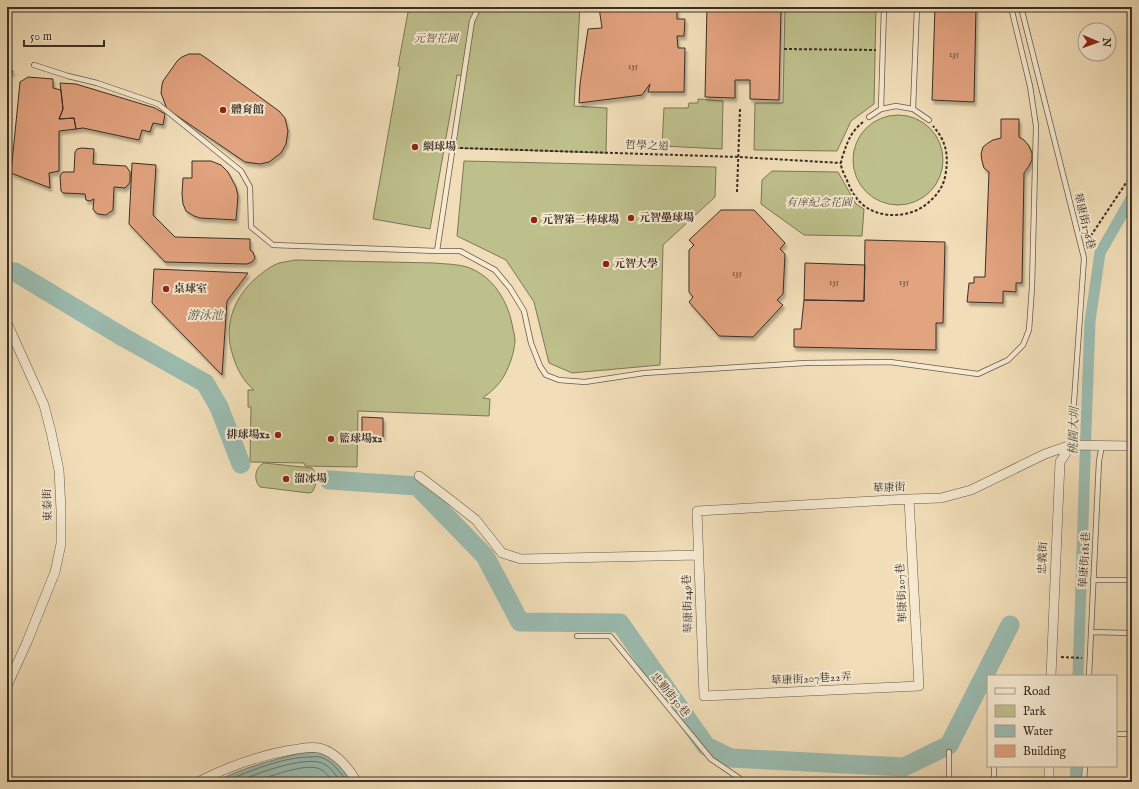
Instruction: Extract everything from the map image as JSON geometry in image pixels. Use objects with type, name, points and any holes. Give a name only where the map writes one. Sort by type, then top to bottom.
[{"type":"street","name":"東泰街","points":[[7,323],[44,405],[59,470],[62,510],[61,544],[55,572],[27,642],[7,686]]},
{"type":"street","name":"華康街","points":[[697,511],[941,498],[971,490],[1045,454],[1071,445],[1102,445]]},
{"type":"street","name":"忠義街","points":[[1051,675],[1060,462],[1071,445]]},
{"type":"street","points":[[1102,445],[1132,446]]},
{"type":"street","points":[[418,476],[476,520],[502,553],[521,559],[698,555]]},
{"type":"street","name":"華康街207巷","points":[[909,499],[919,686]]},
{"type":"street","name":"華康街249巷","points":[[697,511],[704,696]]},
{"type":"street","name":"華康街207巷22弄","points":[[704,696],[919,686]]},
{"type":"street","points":[[198,782],[219,771],[245,761],[270,754],[312,747],[329,752],[342,761],[357,782]]},
{"type":"street","points":[[1049,782],[1050,767]]},
{"type":"lane","points":[[437,251],[472,21],[479,7]]},
{"type":"lane","points":[[881,109],[884,7]]},
{"type":"lane","points":[[913,109],[917,7]]},
{"type":"lane","points":[[34,65],[68,76],[97,83],[158,104],[241,171],[250,187],[251,227],[273,245],[460,251],[495,270],[510,288],[524,311],[531,344],[540,366],[546,375],[559,380],[585,382],[644,374],[805,363],[890,362],[978,374],[1008,360],[1023,345],[1029,330],[1032,287],[1036,126],[1030,86],[1012,7]]},
{"type":"lane","name":"華康街176巷","points":[[1021,7],[1084,258],[1071,445]]},
{"type":"lane","points":[[869,117],[881,109],[896,106],[913,109],[929,120]]},
{"type":"lane","name":"華康街181巷","points":[[1089,675],[1099,461],[1102,445]]},
{"type":"lane","points":[[1093,580],[1132,580]]},
{"type":"lane","points":[[1091,632],[1130,634]]},
{"type":"lane","name":"忠勤街50巷","points":[[577,636],[610,636],[711,759],[745,782]]},
{"type":"lane","points":[[1117,734],[1132,734]]},
{"type":"lane","points":[[949,752],[949,782]]},
{"type":"lane","points":[[994,767],[994,782]]},
{"type":"lane","points":[[1084,782],[1085,767]]},
{"type":"path","points":[[784,49],[883,50]]},
{"type":"path","points":[[738,192],[740,109]]},
{"type":"path","points":[[869,117],[857,127],[848,140],[841,163],[852,193],[862,204],[877,212],[893,215],[910,213],[925,206],[937,194],[944,182],[948,163],[945,146],[938,131],[929,120]]},
{"type":"path","name":"哲學之道","points":[[452,148],[739,157],[841,163]]},
{"type":"path","points":[[1082,249],[1132,174]]},
{"type":"path","points":[[1062,657],[1086,658]]},
{"type":"green space","name":"元智花園","points":[[409,7],[580,7],[574,106],[607,108],[606,153],[452,148],[463,76],[457,75],[430,229],[373,219]]},
{"type":"green space","points":[[785,7],[876,7],[874,104],[851,121],[837,151],[754,150],[755,103],[783,103]]},
{"type":"green space","points":[[698,99],[723,101],[722,149],[662,146],[664,108],[688,108],[689,103],[698,103]]},
{"type":"green space","points":[[898,115],[915,119],[930,128],[939,143],[943,160],[939,177],[930,192],[915,201],[898,205],[881,201],[866,192],[857,177],[853,160],[857,143],[866,128],[881,119]]},
{"type":"green space","points":[[464,161],[716,167],[715,197],[663,245],[660,365],[572,373],[549,363],[534,302],[506,260],[457,236]]},
{"type":"green space","name":"有庠紀念花園","points":[[772,171],[838,172],[856,204],[864,209],[862,236],[804,235],[761,204],[762,180]]},
{"type":"green space","points":[[295,260],[451,264],[467,267],[477,271],[485,277],[499,292],[504,300],[511,319],[515,341],[514,350],[504,376],[495,388],[483,398],[490,399],[489,416],[358,411],[357,467],[305,466],[304,463],[250,462],[251,407],[248,407],[248,390],[254,390],[244,379],[239,370],[230,345],[229,334],[232,314],[241,295],[256,278],[276,264]]},
{"type":"green space","name":"溜冰場","points":[[264,463],[312,468],[316,477],[314,489],[309,493],[260,487],[256,481],[256,474],[259,467]]},
{"type":"water","points":[[319,752],[330,757],[346,773],[351,782],[215,782],[257,765],[302,753]]},
{"type":"building","points":[[599,7],[677,7],[677,19],[685,19],[684,36],[677,36],[678,48],[685,48],[684,92],[648,92],[650,84],[642,95],[579,103],[580,84],[588,29],[602,28]]},
{"type":"building","points":[[707,7],[781,7],[779,100],[750,99],[750,80],[735,80],[735,98],[705,97]]},
{"type":"building","points":[[935,7],[976,7],[974,102],[932,100]]},
{"type":"building","name":"體育館","points":[[189,54],[200,54],[279,111],[285,118],[288,131],[286,144],[281,153],[269,162],[260,164],[245,162],[167,109],[161,93],[163,81],[178,60]]},
{"type":"building","points":[[8,66],[13,72],[7,75],[7,67]]},
{"type":"building","points":[[28,77],[53,79],[53,88],[61,90],[63,109],[59,119],[74,118],[76,129],[59,131],[59,171],[49,173],[50,188],[11,173],[20,82]]},
{"type":"building","points":[[60,83],[76,84],[155,108],[165,114],[163,125],[153,123],[150,132],[142,130],[139,140],[83,128],[76,129],[74,118],[59,119],[63,109]]},
{"type":"building","points":[[1001,119],[1019,119],[1019,137],[1029,146],[1032,153],[1032,160],[1024,173],[1022,283],[1016,283],[1016,292],[1003,291],[1003,303],[967,302],[969,283],[974,283],[974,277],[985,277],[989,172],[984,168],[981,154],[983,147],[988,143],[1001,138]]},
{"type":"building","points":[[77,149],[94,149],[93,164],[126,166],[130,172],[130,182],[125,188],[114,187],[113,210],[106,215],[95,212],[93,209],[94,199],[90,201],[86,200],[85,194],[63,193],[61,191],[60,176],[63,172],[74,172],[75,152]]},
{"type":"building","points":[[192,161],[211,161],[221,165],[228,172],[236,187],[238,196],[236,220],[200,218],[186,211],[183,204],[182,194],[183,178],[192,178]]},
{"type":"building","points":[[132,163],[156,165],[153,215],[175,237],[250,239],[250,250],[253,252],[255,258],[252,262],[247,264],[165,262],[129,224]]},
{"type":"building","points":[[721,210],[754,210],[785,243],[780,249],[785,254],[783,294],[777,300],[783,305],[753,337],[719,336],[689,302],[693,297],[689,292],[689,250],[694,245],[689,240]]},
{"type":"building","points":[[865,240],[945,242],[943,323],[936,323],[936,350],[794,347],[794,329],[801,329],[804,300],[864,301]]},
{"type":"building","points":[[805,263],[865,265],[864,301],[804,300]]},
{"type":"building","points":[[154,269],[248,273],[227,301],[222,375],[152,303]]},
{"type":"building","points":[[362,417],[383,418],[383,437],[362,436]]},
{"type":"waterway","name":"桃園大圳","points":[[1078,675],[1090,321],[1100,253],[1132,197]]},
{"type":"waterway","points":[[7,272],[15,272],[123,337],[205,383],[219,407],[241,464]]},
{"type":"waterway","points":[[329,480],[417,486],[485,556],[520,622],[620,623],[706,746],[731,758],[904,767],[949,745],[1010,625]]},
{"type":"waterway","name":"桃園大圳","points":[[1075,782],[1076,767]]},
{"type":"place","name":"體育館","points":[[223,110]]},
{"type":"place","name":"網球場","points":[[415,147]]},
{"type":"place","name":"元智壘球場","points":[[631,218]]},
{"type":"place","name":"元智第二棒球場","points":[[534,220]]},
{"type":"place","name":"元智大學","points":[[606,264]]},
{"type":"place","name":"桌球室","points":[[166,289]]},
{"type":"place","name":"排球場x2","points":[[278,435]]},
{"type":"place","name":"籃球場x2","points":[[331,439]]},
{"type":"place","name":"溜冰場","points":[[286,479]]},
{"type":"water label","name":"游泳池","points":[[205,315]]}]
